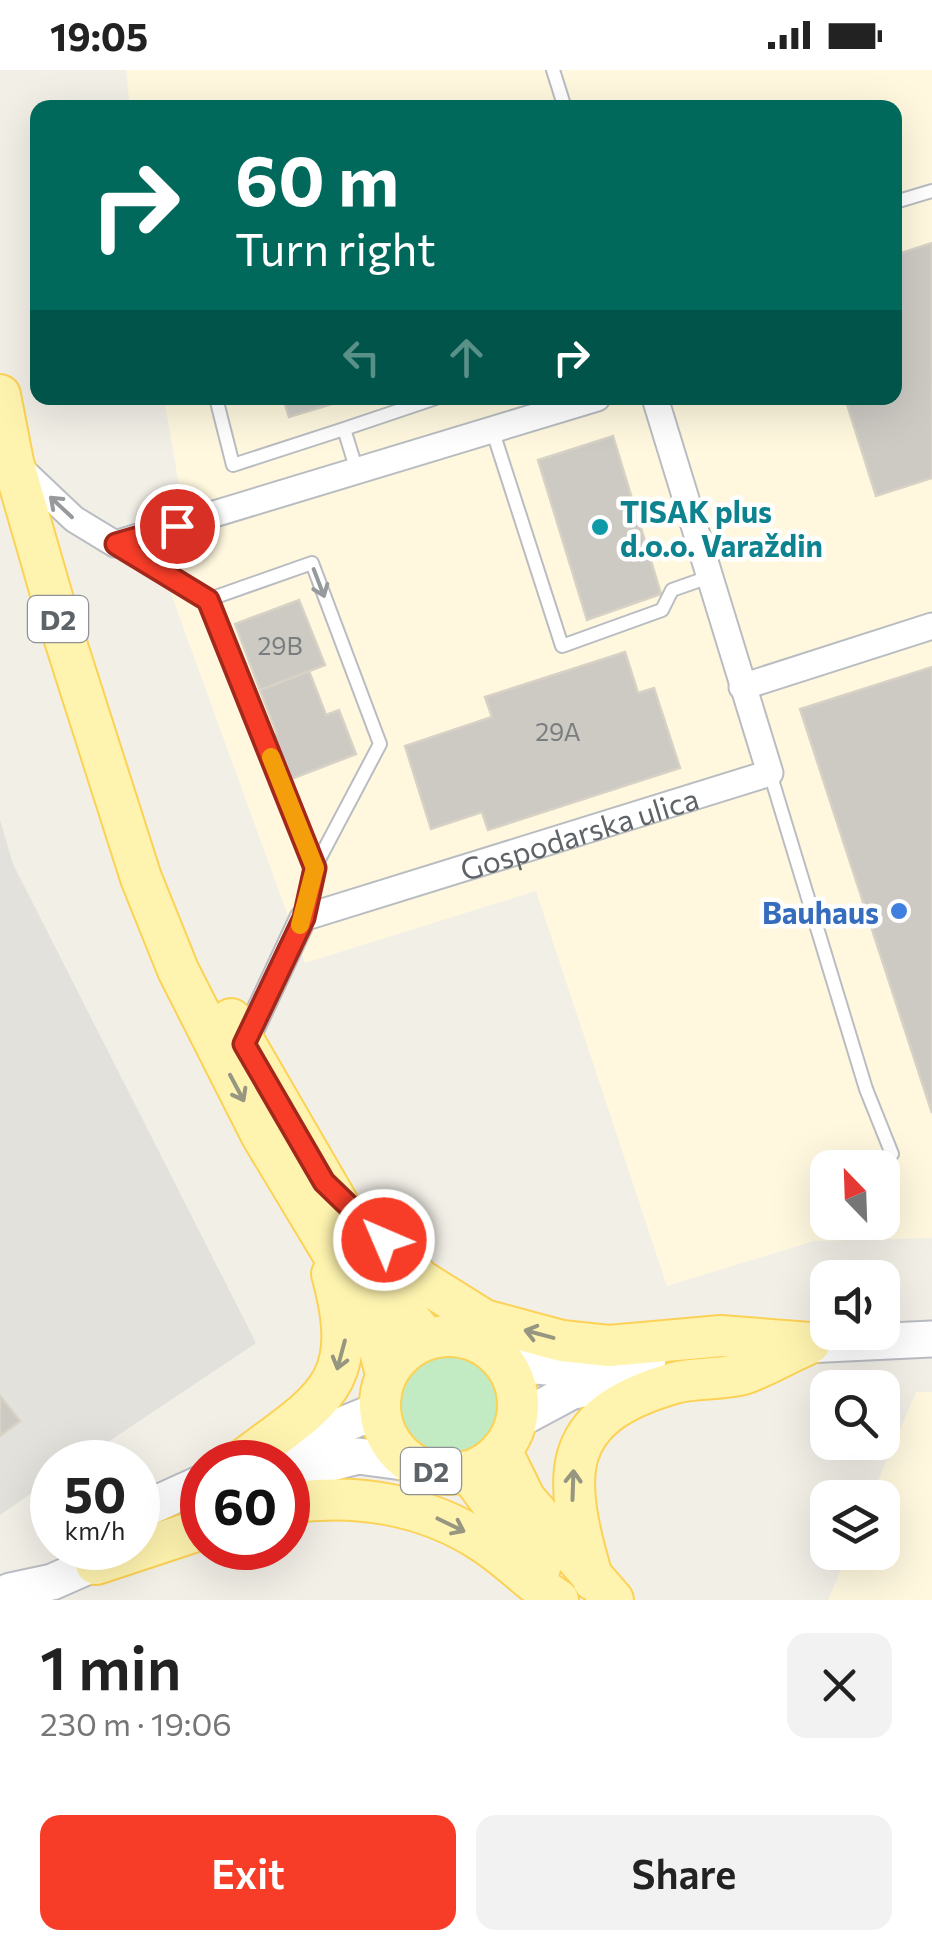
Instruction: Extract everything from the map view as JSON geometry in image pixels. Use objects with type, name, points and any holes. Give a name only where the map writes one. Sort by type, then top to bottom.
[{"type":"main road","name":"D2","points":[[0,395],[13,462],[123,833],[178,970],[254,1120],[371,1318],[383,1392],[384,1430],[410,1462],[448,1474],[495,1447],[518,1399],[501,1359]]},
{"type":"main road","name":"D2","points":[[108,775],[244,1044],[395,1302],[427,1339]]},
{"type":"main road","points":[[324,1182],[367,1220],[420,1280],[484,1320],[562,1340],[608,1346],[721,1336],[810,1343]]},
{"type":"main road","points":[[268,1440],[318,1401],[338,1367],[346,1338],[342,1312],[315,1228]]},
{"type":"main road","points":[[292,1440],[383,1392],[410,1347],[427,1339],[467,1338],[501,1359],[531,1368],[564,1370],[810,1343]]},
{"type":"main road","points":[[900,1340],[932,1339]]},
{"type":"main road","points":[[582,1595],[571,1494],[576,1458],[590,1429],[613,1409],[639,1396],[678,1382],[741,1374],[810,1343]]},
{"type":"main road","points":[[495,1447],[570,1392],[725,1354]]},
{"type":"main road","name":"D2","points":[[495,1447],[582,1595]]},
{"type":"main road","points":[[310,1468],[358,1456],[410,1462]]},
{"type":"main road","points":[[310,1501],[338,1498],[432,1516],[582,1595]]},
{"type":"main road","points":[[3,1589],[52,1582],[71,1570]]},
{"type":"street","points":[[13,462],[74,519],[116,544],[573,405]]},
{"type":"street","points":[[657,405],[770,773]]},
{"type":"street","points":[[742,688],[932,626]]},
{"type":"street","name":"Gospodarska ulica","points":[[304,918],[770,773]]},
{"type":"street","points":[[244,1044],[304,918]]},
{"type":"lane","points":[[553,70],[562,100]]},
{"type":"lane","points":[[902,200],[932,190]]},
{"type":"lane","points":[[218,405],[233,465],[415,405]]},
{"type":"lane","points":[[344,429],[357,471]]},
{"type":"lane","points":[[492,429],[562,646],[662,610],[672,590],[709,578]]},
{"type":"lane","points":[[116,544],[208,600],[315,868]]},
{"type":"lane","points":[[208,600],[312,563],[380,744],[315,868],[304,918]]},
{"type":"lane","points":[[770,773],[866,1090],[890,1150]]},
{"type":"shaded area","points":[[126,70],[932,70],[932,1238],[900,1239],[900,1150],[810,1150],[810,1240],[853,1240],[814,1241],[667,1286],[536,891],[305,963],[139,505],[180,491],[165,405],[902,405],[902,100],[129,100]]},
{"type":"shaded area","points":[[0,820],[13,864],[256,1343],[111,1440],[30,1440],[30,1494],[0,1515]]},
{"type":"shaded area","points":[[916,1392],[932,1392],[932,1600],[828,1600],[841,1570],[900,1570],[900,1480],[878,1480],[887,1460],[900,1460],[900,1429]]},
{"type":"green space","points":[[446,1354],[466,1358],[484,1369],[495,1387],[499,1407],[495,1427],[484,1445],[466,1456],[446,1460],[426,1456],[408,1445],[397,1427],[393,1407],[397,1387],[408,1369],[426,1358]]},
{"type":"building","points":[[932,243],[932,478],[876,496],[847,405],[902,405],[902,253]]},
{"type":"building","points":[[285,405],[329,405],[289,417]]},
{"type":"building","name":"TISAK plus d.o.o. Varaždin","points":[[613,436],[661,594],[587,620],[538,460]]},
{"type":"building","points":[[299,600],[325,665],[260,690],[235,624]]},
{"type":"building","points":[[625,652],[638,693],[654,688],[680,768],[488,830],[482,812],[431,829],[405,746],[492,717],[485,697]]},
{"type":"building","name":"Bauhaus","points":[[932,667],[932,1113],[800,709]]},
{"type":"building","points":[[309,671],[326,715],[339,710],[356,754],[276,785],[259,742],[277,734],[260,690]]},
{"type":"building","points":[[0,1396],[20,1421],[0,1436]]},
{"type":"slow traffic","points":[[271,757],[315,868],[300,925]]},
{"type":"place","name":"TISAK plus d.o.o. Varaždin","points":[[600,527]]},
{"type":"place","name":"Bauhaus","points":[[899,911]]},
{"type":"route","points":[[177,526],[116,544],[208,600],[315,868],[304,918],[244,1044],[324,1182],[384,1240]]}]
